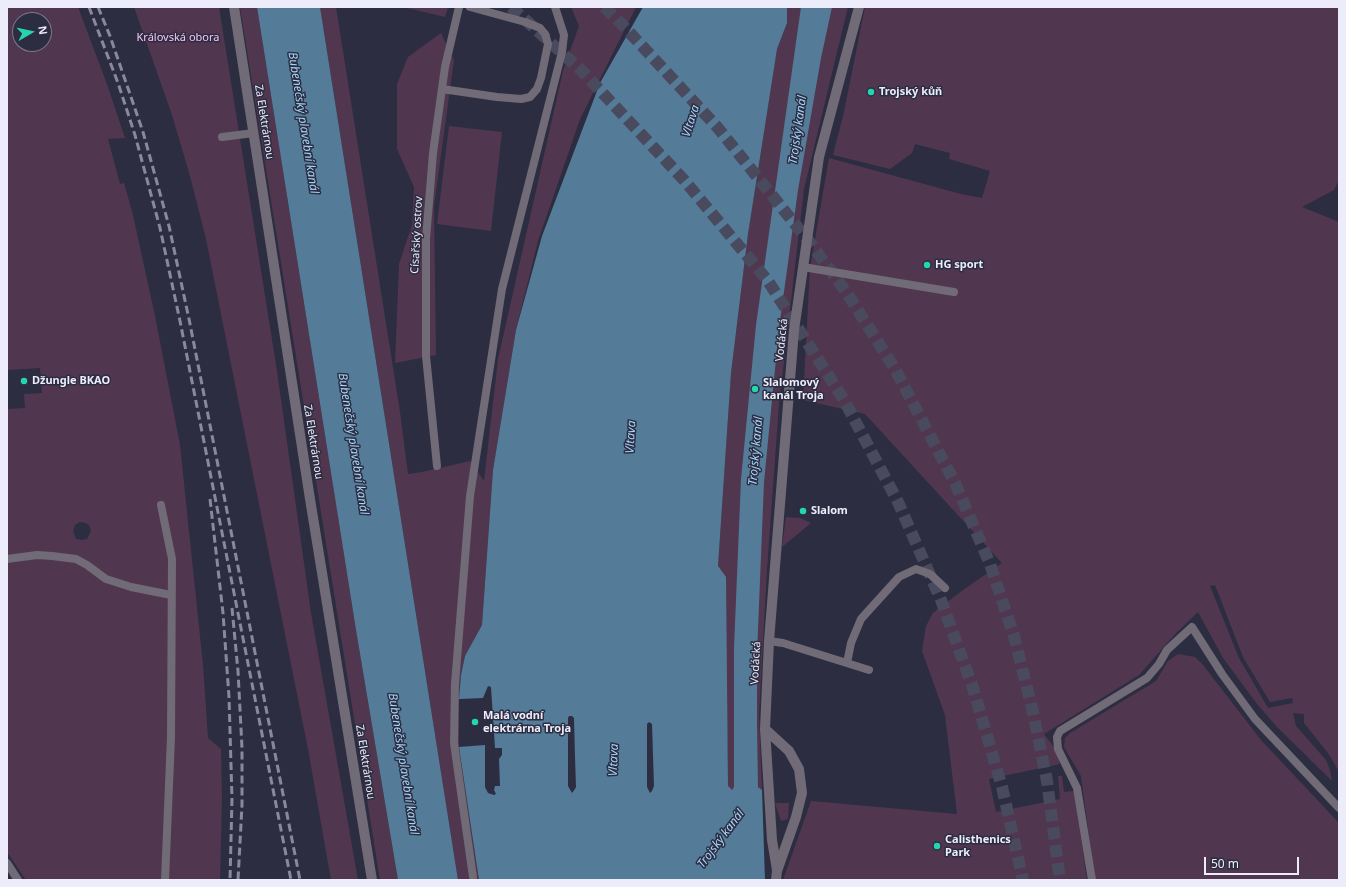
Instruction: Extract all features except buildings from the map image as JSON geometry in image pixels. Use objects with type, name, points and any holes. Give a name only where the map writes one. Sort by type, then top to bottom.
[{"type":"street","name":"Za Elektrárnou","points":[[234,7],[311,507],[372,880]]},
{"type":"street","name":"Vodácká","points":[[777,876],[772,840],[765,729],[769,641],[794,330],[819,158],[859,7]]},
{"type":"street","name":"Vodácká","points":[[765,729],[788,751],[799,769],[802,793],[777,876]]},
{"type":"lane","name":"Císařský ostrov","points":[[437,466],[426,356],[426,239],[433,153],[445,67],[458,7]]},
{"type":"lane","points":[[442,89],[521,99],[530,97],[537,88],[541,78],[548,44],[545,34],[540,28],[526,22],[470,7]]},
{"type":"lane","points":[[473,877],[454,743],[455,684],[470,496],[502,288],[562,52],[564,35],[556,7]]},
{"type":"lane","points":[[222,137],[254,133]]},
{"type":"lane","points":[[803,267],[954,292]]},
{"type":"lane","points":[[161,505],[172,559],[171,737],[165,880]]},
{"type":"lane","points":[[7,559],[37,555],[76,559],[87,565],[106,580],[171,595]]},
{"type":"lane","points":[[847,663],[851,643],[861,619],[899,577],[916,569],[930,574],[945,588]]},
{"type":"lane","points":[[1092,880],[1077,788],[1058,749],[1056,737],[1060,731],[1147,678],[1159,664],[1167,650],[1192,627],[1222,674],[1255,719],[1339,808]]},
{"type":"lane","points":[[769,641],[783,643],[869,670]]},
{"type":"lane","points":[[7,863],[18,880]]},
{"type":"green space","points":[[7,7],[78,7],[108,87],[125,138],[108,139],[120,184],[124,183],[133,215],[155,316],[180,445],[203,665],[208,738],[221,749],[222,799],[220,880],[26,880],[7,852],[7,409],[25,408],[24,394],[42,393],[40,368],[7,370]],"holes":[[[80,522],[89,525],[91,531],[87,539],[76,539],[73,531],[75,525]]]},
{"type":"green space","name":"Královská obora","points":[[134,7],[219,7],[277,371],[311,613],[358,880],[331,880],[308,749],[206,239],[190,176],[172,115]]},
{"type":"green space","points":[[240,7],[257,7],[356,630],[398,880],[380,880]]},
{"type":"green space","points":[[320,7],[336,7],[400,412],[408,474],[470,461],[484,481],[498,359],[563,71],[579,26],[571,7],[636,7],[580,119],[538,241],[516,330],[493,470],[482,625],[465,656],[461,675],[459,699],[459,747],[479,880],[458,880]]},
{"type":"green space","points":[[403,7],[448,7],[445,17]]},
{"type":"green space","name":"Slalomový kanál Troja","points":[[787,7],[848,7],[804,189],[779,404],[767,569],[759,714],[762,790],[758,787],[732,790],[728,787],[728,755],[718,566],[731,373],[748,234],[777,49],[787,23]]},
{"type":"green space","points":[[865,7],[1339,7],[1339,180],[1334,190],[1302,207],[1339,222],[1339,775],[1338,770],[1328,753],[1304,723],[1304,714],[1293,713],[1296,726],[1326,760],[1332,781],[1276,726],[1257,704],[1223,658],[1198,612],[1176,633],[1139,675],[1044,734],[1056,750],[1060,764],[989,779],[996,812],[1060,799],[1058,776],[1062,776],[1064,792],[1074,791],[1087,880],[783,880],[811,801],[957,814],[945,715],[922,651],[926,626],[933,613],[1002,563],[865,414],[803,400],[810,268],[829,158],[961,194],[982,198],[990,171],[949,159],[950,153],[915,144],[912,153],[890,169],[833,155],[844,112]],"holes":[[[1215,585],[1243,657],[1270,702],[1292,698],[1293,703],[1268,708],[1239,658],[1210,586]]]},
{"type":"green space","points":[[441,33],[454,60],[434,206],[436,355],[395,363],[399,264],[412,225],[414,187],[397,149],[397,84],[408,57]]},
{"type":"green space","points":[[449,126],[502,132],[491,231],[437,224]]},
{"type":"green space","points":[[786,517],[800,518],[811,523],[782,547]]},
{"type":"green space","points":[[1178,654],[1195,657],[1203,665],[1261,740],[1339,823],[1339,880],[1095,880],[1081,776],[1064,747],[1065,738],[1070,733],[1156,681],[1168,661]]},
{"type":"green space","points":[[775,803],[789,803],[788,819],[781,821]]},
{"type":"water","name":"Bubenečský plavební kanál","points":[[257,7],[320,7],[458,880],[398,880],[356,630]]},
{"type":"water","points":[[643,7],[787,7],[787,23],[777,49],[748,234],[731,373],[718,566],[726,577],[728,786],[732,790],[734,787],[734,648],[741,479],[756,325],[801,7],[832,7],[821,58],[798,190],[779,328],[764,482],[757,654],[757,725],[758,787],[762,790],[765,880],[479,880],[459,747],[485,745],[485,787],[488,793],[494,795],[496,794],[494,790],[495,786],[500,786],[499,759],[502,755],[502,748],[495,748],[491,687],[488,686],[483,698],[459,699],[461,675],[465,656],[482,625],[493,470],[516,330],[542,236],[600,83]],"holes":[[[569,716],[574,718],[576,787],[572,793],[568,786]],[[649,722],[652,724],[654,786],[650,793],[647,787],[647,724]]]},
{"type":"tunnel","points":[[511,7],[581,70],[684,180],[768,281],[844,400],[898,502],[941,600],[973,688],[1002,787],[1023,880]]},
{"type":"tunnel","points":[[604,7],[617,19],[718,128],[811,244],[847,293],[895,369],[956,485],[990,564],[1014,636],[1033,712],[1047,781],[1060,880]]},
{"type":"railway","points":[[89,7],[118,83],[135,135],[160,228],[180,321],[291,880]]},
{"type":"railway","points":[[98,7],[110,36],[143,132],[169,226],[189,319],[300,880]]},
{"type":"railway","points":[[210,499],[223,613],[229,697],[232,799],[230,880]]},
{"type":"railway","points":[[232,608],[238,671],[242,748],[242,805],[238,880]]},
{"type":"place","name":"Trojský kůň","points":[[871,92]]},
{"type":"place","name":"HG sport","points":[[927,265]]},
{"type":"place","name":"Džungle BKAO","points":[[24,381]]},
{"type":"place","name":"Slalomový kanál Troja","points":[[755,389]]},
{"type":"place","name":"Slalom","points":[[803,511]]},
{"type":"place","name":"Malá vodní elektrárna Troja","points":[[475,722]]},
{"type":"place","name":"Calisthenics Park","points":[[937,846]]},
{"type":"water label","name":"Vltava","points":[[691,121]]},
{"type":"water label","name":"Trojský kanál","points":[[798,130]]},
{"type":"water label","name":"Vltava","points":[[631,437]]},
{"type":"water label","name":"Trojský kanál","points":[[756,451]]},
{"type":"water label","name":"Vltava","points":[[614,760]]},
{"type":"water label","name":"Trojský kanál","points":[[721,839]]}]
